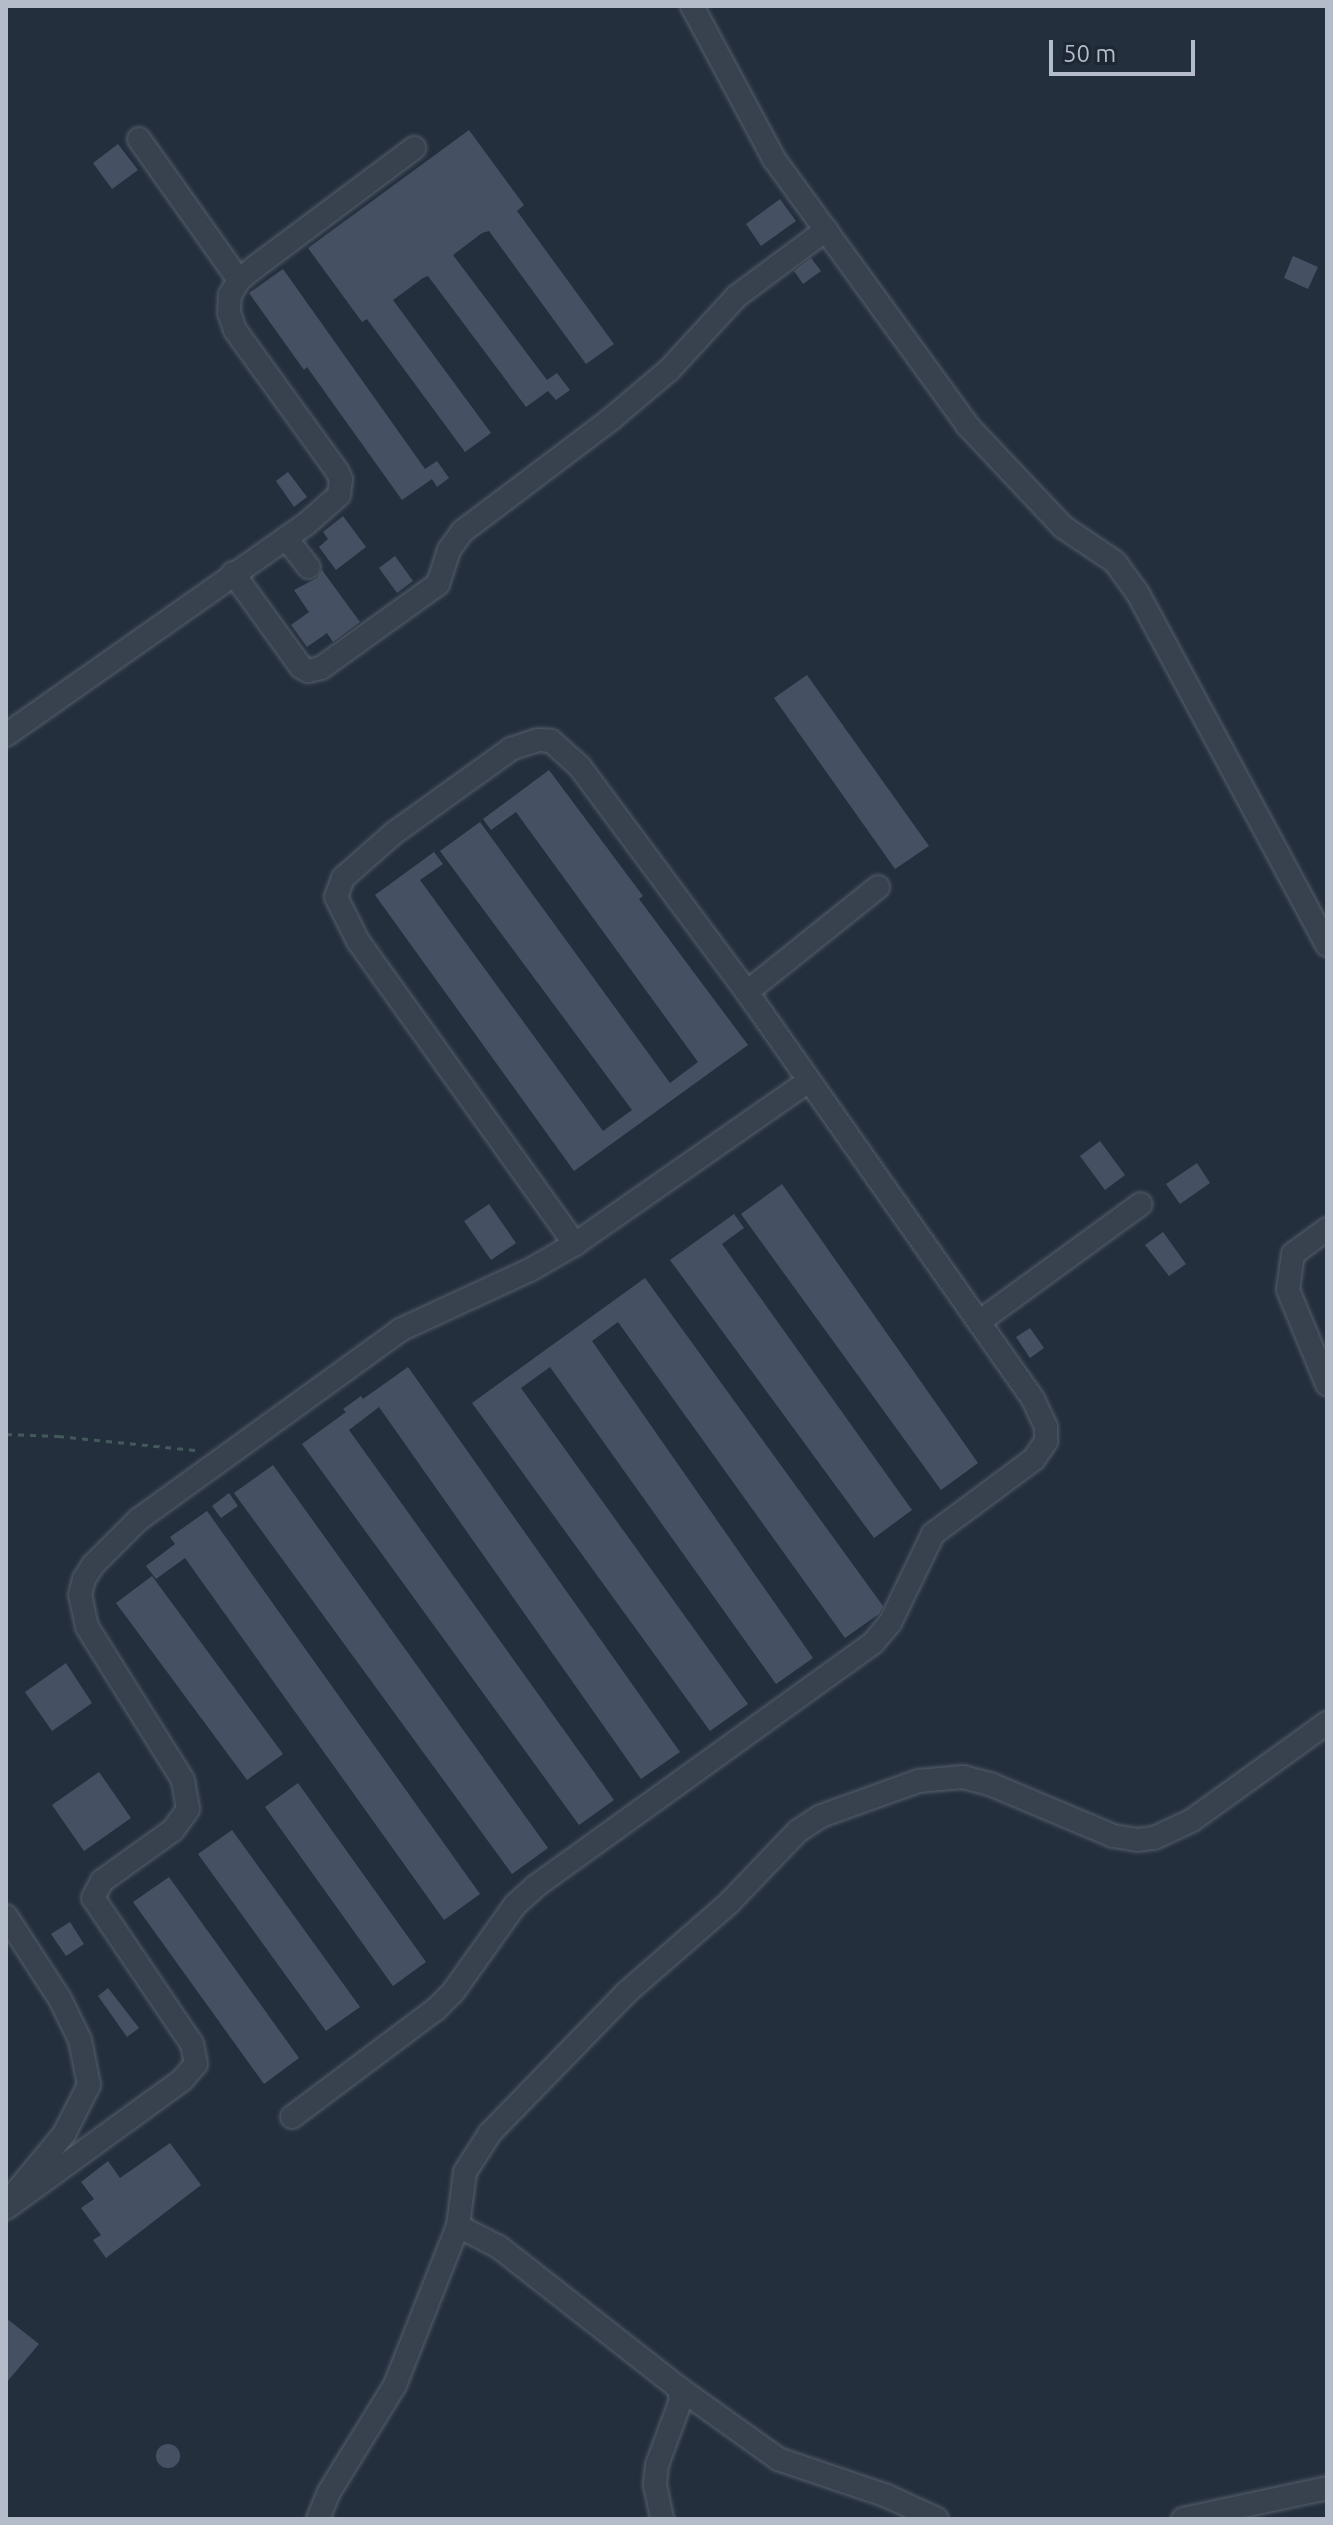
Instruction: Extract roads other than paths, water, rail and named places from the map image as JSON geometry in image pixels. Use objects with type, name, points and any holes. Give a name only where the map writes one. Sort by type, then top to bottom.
[{"type":"lane","points":[[692,6],[774,159],[967,425],[1063,527],[1115,562],[1137,592],[1327,945]]},
{"type":"lane","points":[[139,139],[239,280]]},
{"type":"lane","points":[[6,735],[334,502],[342,488],[341,479],[235,330],[229,313],[230,295],[239,280],[414,148]]},
{"type":"lane","points":[[233,573],[301,667],[308,671],[321,668],[438,584],[449,550],[463,531],[611,419],[669,370],[737,296],[826,230]]},
{"type":"lane","points":[[286,538],[309,567]]},
{"type":"lane","points":[[292,2117],[436,2009],[453,1992],[515,1905],[536,1886],[873,1643],[890,1623],[933,1534],[1042,1452],[1046,1427],[1041,1413],[747,992],[579,766],[551,741],[538,740],[511,749],[394,833],[343,878],[336,897],[347,924],[575,1244]]},
{"type":"lane","points":[[747,992],[878,887]]},
{"type":"lane","points":[[6,2206],[182,2080],[196,2064],[192,2044],[93,1898],[102,1881],[173,1830],[188,1809],[183,1780],[87,1627],[80,1595],[84,1579],[108,1546],[220,1460],[400,1330],[530,1270],[575,1244],[807,1082]]},
{"type":"lane","points":[[979,1322],[1141,1204]]},
{"type":"lane","points":[[1327,1229],[1293,1254],[1288,1290],[1327,1384]]},
{"type":"lane","points":[[318,2519],[329,2492],[395,2385],[458,2226],[465,2172],[490,2133],[626,1993],[728,1904],[798,1831],[821,1816],[919,1781],[963,1777],[990,1784],[1113,1836],[1137,1840],[1154,1838],[1191,1821],[1327,1723]]},
{"type":"lane","points":[[6,1916],[74,2026],[87,2063],[89,2085],[64,2134],[6,2206]]},
{"type":"lane","points":[[458,2226],[499,2247],[679,2388],[778,2459],[887,2496],[937,2519]]},
{"type":"lane","points":[[662,2519],[655,2485],[657,2465],[681,2400],[679,2388]]},
{"type":"lane","points":[[1183,2519],[1327,2488]]}]
